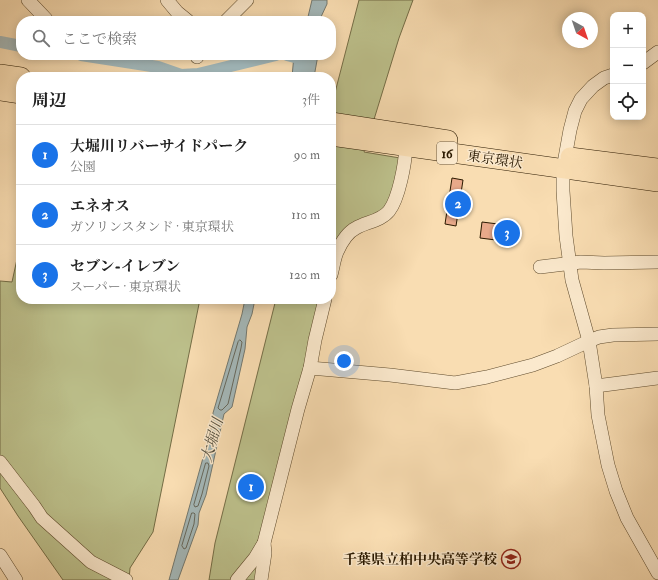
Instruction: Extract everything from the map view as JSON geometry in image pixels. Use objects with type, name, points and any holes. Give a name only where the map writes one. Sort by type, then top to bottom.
[{"type":"highway","points":[[0,74],[16,76]]},
{"type":"highway","points":[[0,91],[16,93]]},
{"type":"highway","name":"東京環状","points":[[336,123],[564,162],[658,182]]},
{"type":"highway","name":"東京環状","points":[[336,137],[406,147],[564,162],[658,168]]},
{"type":"street","points":[[28,0],[43,16]]},
{"type":"street","points":[[167,0],[182,16]]},
{"type":"street","points":[[231,16],[247,0]]},
{"type":"street","points":[[646,61],[658,52]]},
{"type":"street","points":[[610,76],[604,78],[593,86],[581,99],[575,111],[564,162],[563,199],[566,236],[572,280],[589,341],[596,386],[598,415],[608,465],[616,491],[627,518],[658,573]]},
{"type":"street","points":[[336,256],[346,237],[356,228],[373,222],[388,213],[395,202],[405,163],[406,147]]},
{"type":"street","points":[[540,267],[580,262],[658,262]]},
{"type":"street","points":[[237,580],[255,558],[264,543],[310,368],[324,304]]},
{"type":"street","points":[[310,368],[390,375],[455,383],[487,377],[533,365],[599,337],[614,335],[658,334]]},
{"type":"street","points":[[596,386],[658,378]]},
{"type":"street","points":[[0,462],[42,518],[91,562],[126,580]]},
{"type":"street","points":[[261,580],[265,553],[264,543]]},
{"type":"street","points":[[0,555],[16,580]]},
{"type":"green space","points":[[359,0],[413,0],[399,38],[364,152],[400,158],[391,201],[336,253],[336,89]]},
{"type":"green space","points":[[16,264],[16,304],[199,304],[153,532],[130,568],[129,580],[63,580],[0,488],[0,281],[12,282]]},
{"type":"green space","points":[[275,304],[320,304],[258,580],[209,580],[215,543]]},
{"type":"water","points":[[312,0],[327,0],[327,4],[321,16],[308,16]]},
{"type":"water","points":[[294,60],[317,60],[315,72],[292,72]]},
{"type":"water","name":"大堀川","points":[[244,304],[254,304],[247,327],[245,349],[232,407],[224,414],[206,495],[199,513],[198,525],[178,580],[169,580],[213,422],[213,413]]},
{"type":"building","points":[[452,178],[463,180],[456,226],[445,224]]},
{"type":"building","points":[[482,222],[514,226],[512,242],[480,238]]},
{"type":"waterway","points":[[0,42],[16,45]]},
{"type":"waterway","points":[[113,60],[158,67],[172,72]]},
{"type":"waterway","points":[[206,72],[255,60]]},
{"type":"place","name":"エネオス","points":[[458,204]]},
{"type":"place","name":"セブン-イレブン","points":[[507,233]]},
{"type":"place","name":"大堀川リバーサイドパーク","points":[[251,487]]},
{"type":"place","name":"千葉県立柏中央高等学校","points":[[511,559]]}]
